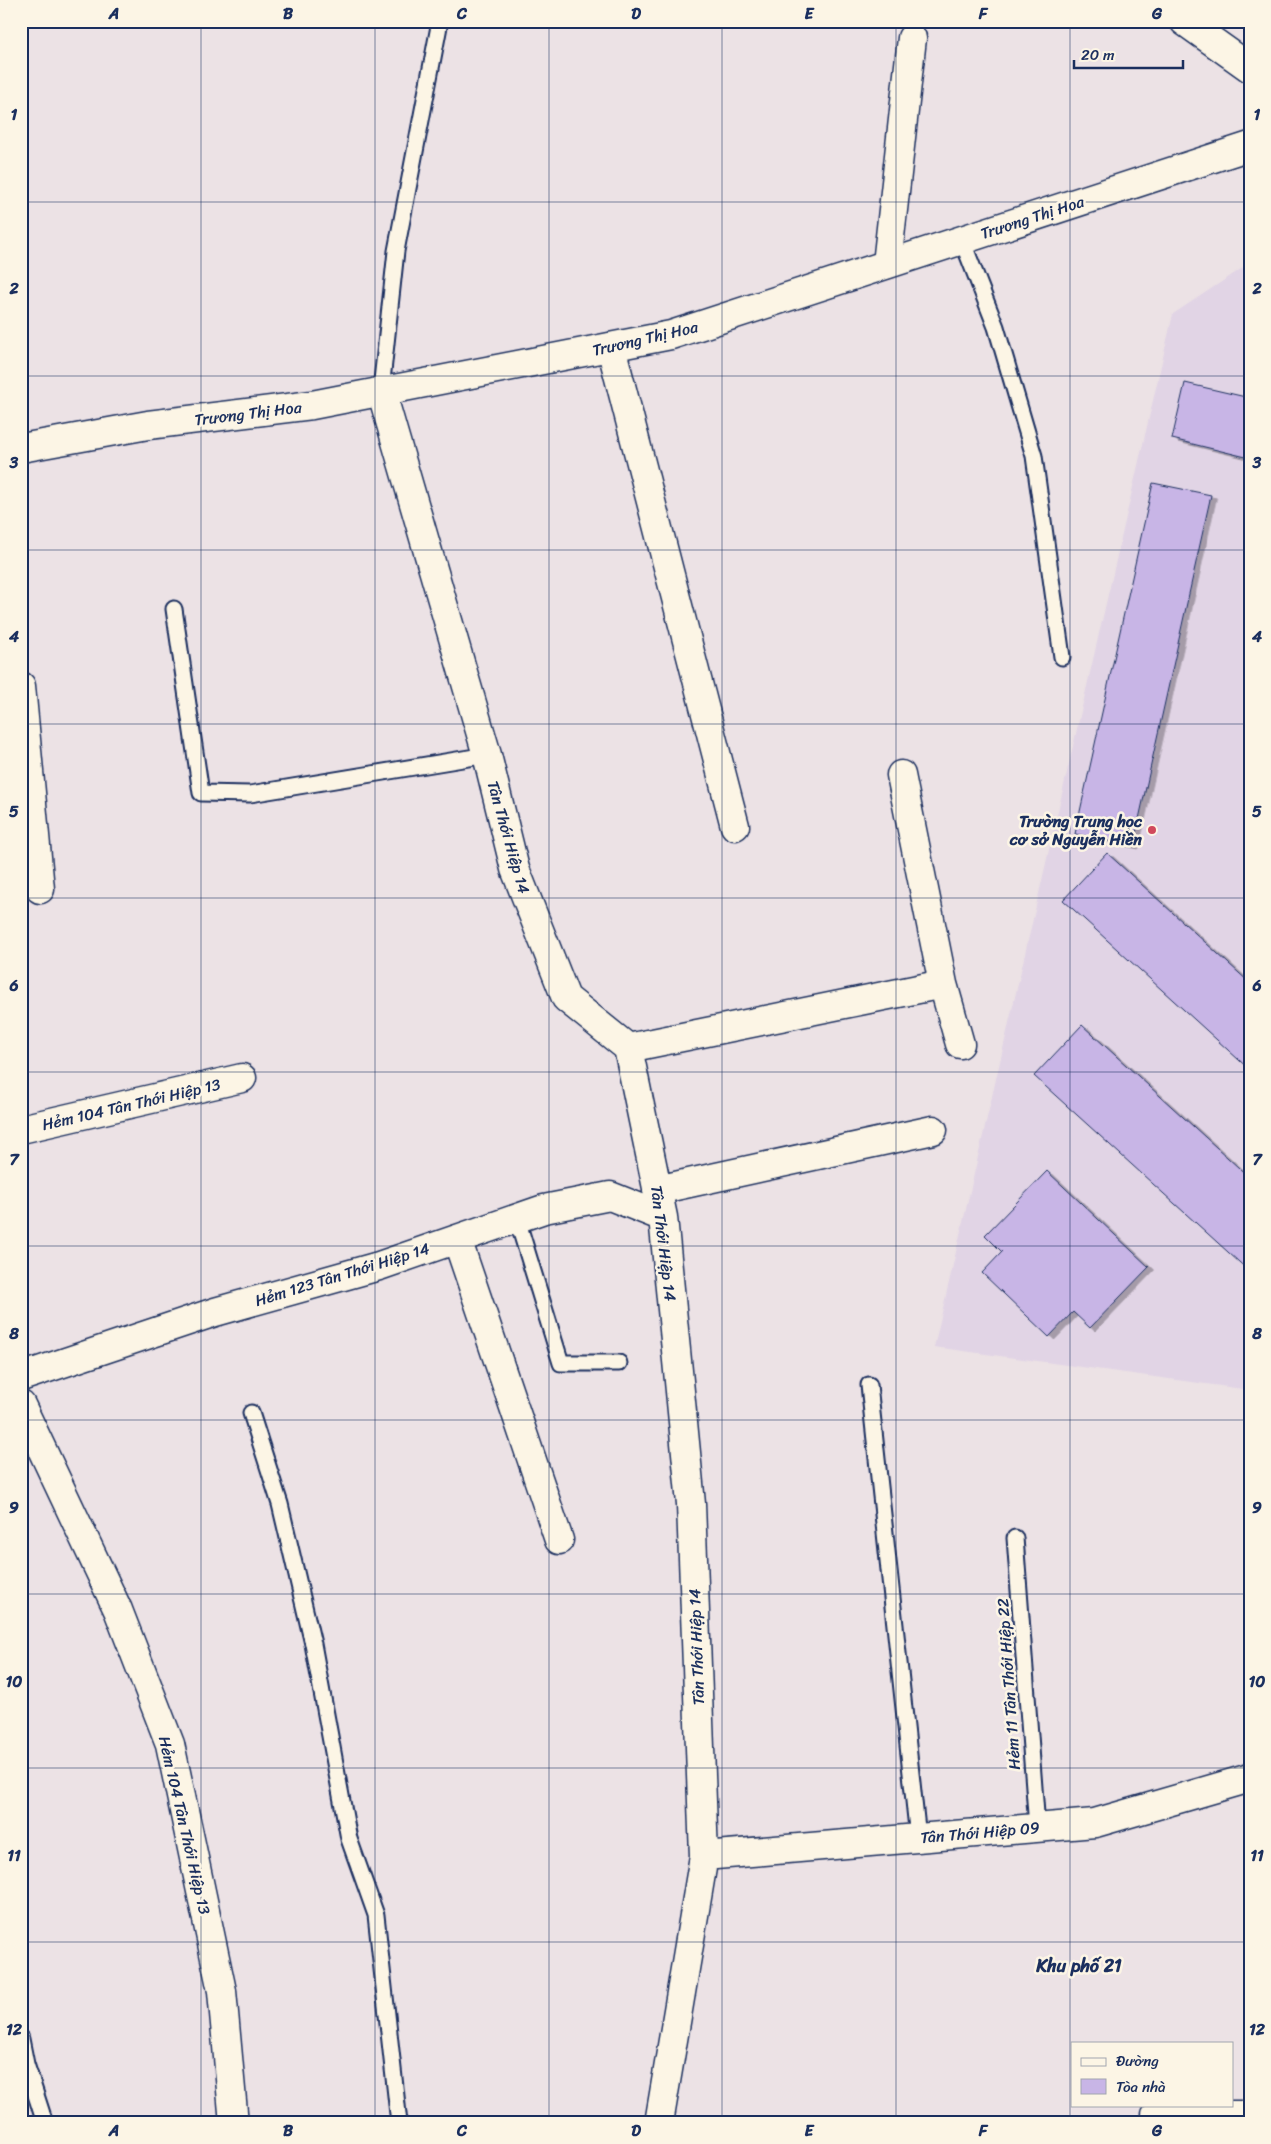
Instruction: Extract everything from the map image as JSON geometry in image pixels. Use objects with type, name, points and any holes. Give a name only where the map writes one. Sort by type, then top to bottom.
[{"type":"street","points":[[1184,21],[1250,68]]},
{"type":"street","points":[[887,264],[912,38]]},
{"type":"street","name":"Trương Thị Hoa","points":[[21,448],[148,425],[312,405],[381,390],[671,335],[1250,146]]},
{"type":"street","points":[[612,347],[735,826]]},
{"type":"street","name":"Tân Thới Hiệp 14","points":[[381,390],[487,755],[515,868],[566,998],[628,1048],[663,1217],[691,1504],[704,1856],[660,2123]]},
{"type":"street","points":[[21,686],[40,888]]},
{"type":"street","points":[[901,775],[943,984],[960,1044]]},
{"type":"street","points":[[628,1048],[943,984]]},
{"type":"street","name":"Hẻm 104 Tân Thới Hiệp 13","points":[[21,1129],[242,1078]]},
{"type":"street","points":[[657,1190],[933,1130]]},
{"type":"street","name":"Hẻm 123 Tân Thới Hiệp 14","points":[[21,1377],[215,1312],[379,1266],[544,1210],[610,1196],[663,1217]]},
{"type":"street","points":[[457,1239],[559,1540]]},
{"type":"street","name":"Hẻm 104 Tân Thới Hiệp 13","points":[[21,1404],[118,1610],[170,1744],[222,1991],[234,2123]]},
{"type":"street","name":"Tân Thới Hiệp 09","points":[[704,1856],[1095,1822],[1250,1778]]},
{"type":"street","points":[[1156,2115],[1250,2115]]},
{"type":"lane","points":[[381,390],[396,251],[440,21]]},
{"type":"lane","points":[[962,240],[996,327],[1034,456],[1062,657]]},
{"type":"lane","points":[[174,609],[201,793],[250,794],[487,755]]},
{"type":"lane","points":[[517,1218],[561,1364],[619,1363]]},
{"type":"lane","points":[[869,1385],[918,1838]]},
{"type":"lane","points":[[251,1413],[280,1504],[310,1635],[350,1839],[376,1916],[399,2123]]},
{"type":"lane","name":"Hẻm 11 Tân Thới Hiệp 22","points":[[1015,1538],[1037,1827]]},
{"type":"lane","points":[[21,2039],[26,2064],[45,2123]]},
{"type":"shaded area","name":"Trường Trung học cơ sở Nguyễn Hiền","points":[[1250,263],[1250,1390],[934,1347],[1173,314]]},
{"type":"building","points":[[1185,383],[1250,398],[1250,458],[1172,439]]},
{"type":"building","points":[[1153,483],[1211,495],[1133,846],[1075,834]]},
{"type":"building","points":[[1107,853],[1250,983],[1250,1070],[1063,900]]},
{"type":"building","points":[[1082,1025],[1250,1178],[1250,1272],[1034,1076]]},
{"type":"building","points":[[1047,1171],[1149,1267],[1090,1328],[1073,1312],[1049,1337],[982,1273],[1002,1252],[985,1235]]},
{"type":"place","name":"Trường Trung học cơ sở Nguyễn Hiền","points":[[1152,830]]},
{"type":"district","name":"Khu phố 21","points":[[1079,1966]]}]
